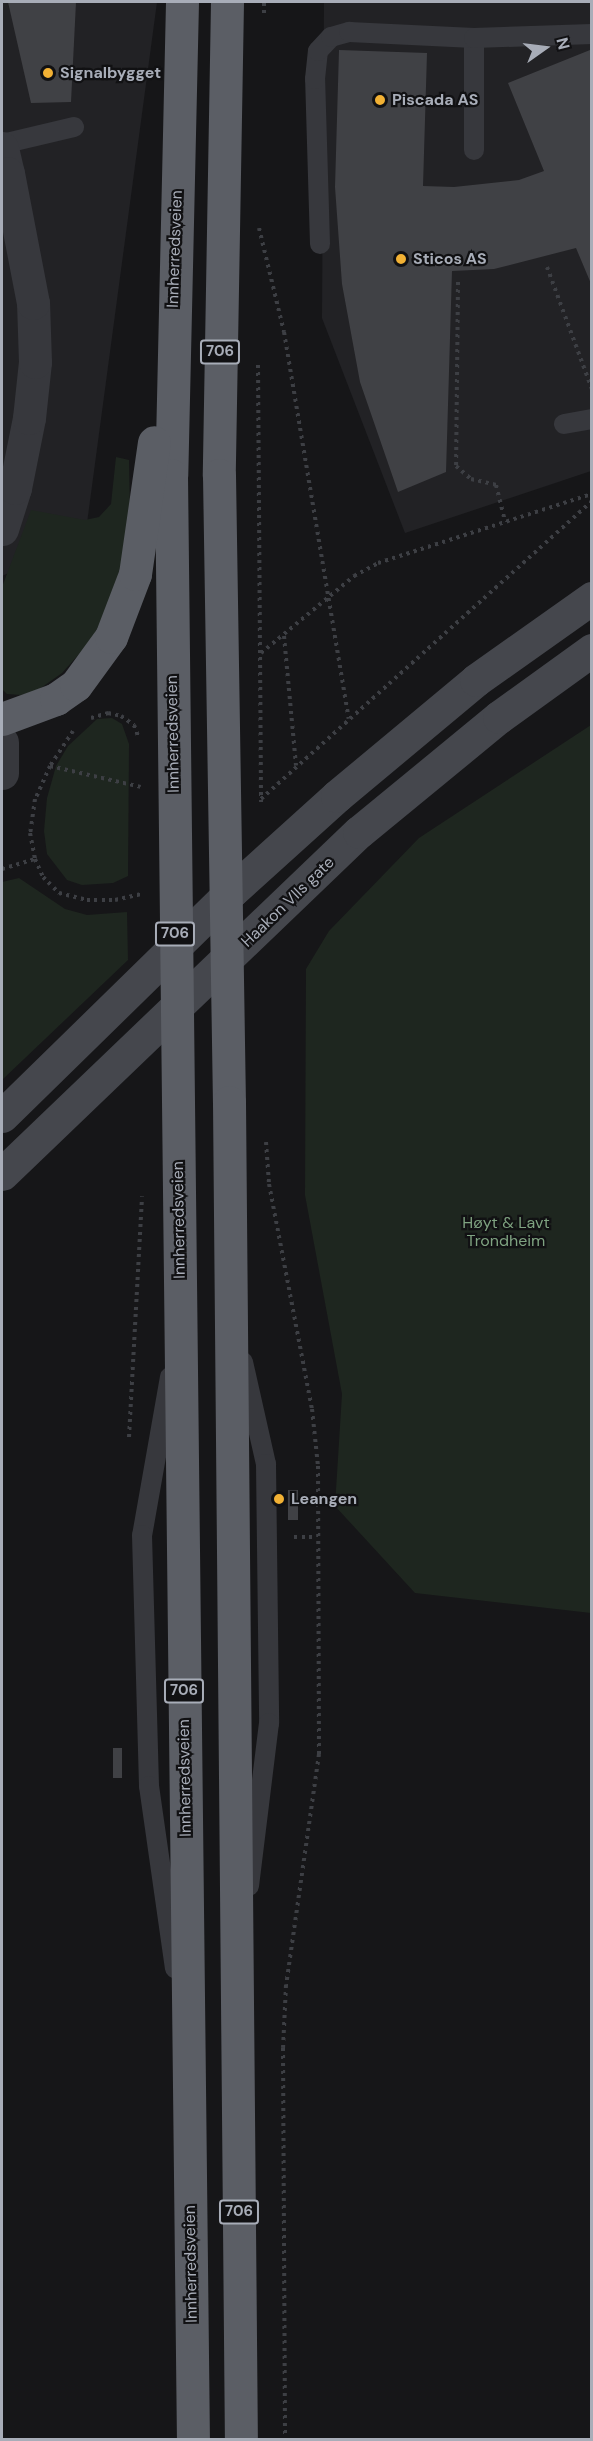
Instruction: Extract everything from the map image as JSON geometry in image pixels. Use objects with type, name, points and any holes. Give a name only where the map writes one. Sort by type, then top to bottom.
[{"type":"highway","name":"Innherredsveien","points":[[182,2],[173,297],[173,719],[193,2439]]},
{"type":"highway","name":"706","points":[[227,2],[219,475],[229,1102],[241,2439]]},
{"type":"highway","name":"706","points":[[2,719],[56,699],[76,684],[95,663],[123,610],[141,534],[173,297]]},
{"type":"main road","points":[[2,1116],[232,891],[337,795],[476,680],[591,598]]},
{"type":"main road","name":"Haakon VIIs gate","points":[[2,1174],[359,832],[498,717],[591,650]]},
{"type":"street","points":[[2,529],[15,488],[29,418],[35,362],[33,303],[3,160]]},
{"type":"street","points":[[2,742],[2,773]]},
{"type":"lane","points":[[320,244],[315,79],[318,51],[331,37],[349,32],[474,38],[591,34]]},
{"type":"lane","points":[[474,38],[474,150]]},
{"type":"lane","points":[[3,160],[74,128]]},
{"type":"lane","points":[[564,424],[591,419]]},
{"type":"path","points":[[264,2],[264,21]]},
{"type":"path","points":[[258,259],[258,223],[284,332],[349,720],[591,501]]},
{"type":"path","points":[[547,267],[591,390]]},
{"type":"path","points":[[458,282],[456,466],[471,479],[496,485],[505,522]]},
{"type":"path","points":[[258,355],[260,692]]},
{"type":"path","points":[[261,653],[354,576],[378,563],[591,494]]},
{"type":"path","points":[[284,635],[296,766]]},
{"type":"path","points":[[50,766],[141,787]]},
{"type":"path","points":[[2,869],[34,859]]},
{"type":"shaded area","points":[[2,2],[157,2],[85,538],[2,576]]},
{"type":"shaded area","points":[[324,2],[591,2],[591,471],[405,533],[322,318]]},
{"type":"green space","points":[[116,457],[129,460],[130,511],[122,562],[109,606],[90,642],[62,673],[38,690],[21,695],[7,694],[2,689],[2,587],[31,510],[85,520],[99,517],[111,504]]},
{"type":"green space","points":[[112,718],[122,724],[129,744],[128,876],[113,883],[82,885],[67,880],[47,854],[44,831],[47,798],[56,766],[68,746],[97,719]]},
{"type":"green space","name":"Høyt & Lavt Trondheim","points":[[591,725],[591,1613],[415,1593],[335,1506],[342,1394],[305,1195],[306,969],[329,931],[419,838]]},
{"type":"green space","points":[[19,878],[65,909],[87,915],[127,912],[128,960],[2,1080],[2,882]]},
{"type":"building","name":"Signalbygget","points":[[8,2],[76,2],[71,102],[31,103]]},
{"type":"building","points":[[339,50],[427,53],[423,186],[454,187],[519,180],[544,171],[508,83],[590,50],[592,53],[592,286],[576,248],[494,269],[452,271],[446,472],[398,492],[360,382],[342,284],[335,187]]},
{"type":"building","points":[[288,1490],[298,1490],[298,1520],[288,1520]]},
{"type":"building","points":[[113,1748],[122,1748],[122,1778],[113,1778]]},
{"type":"place","name":"Signalbygget","points":[[48,73]]},
{"type":"place","name":"Piscada AS","points":[[380,100]]},
{"type":"place","name":"Sticos AS","points":[[401,259]]},
{"type":"place","name":"Leangen","points":[[279,1499]]}]
